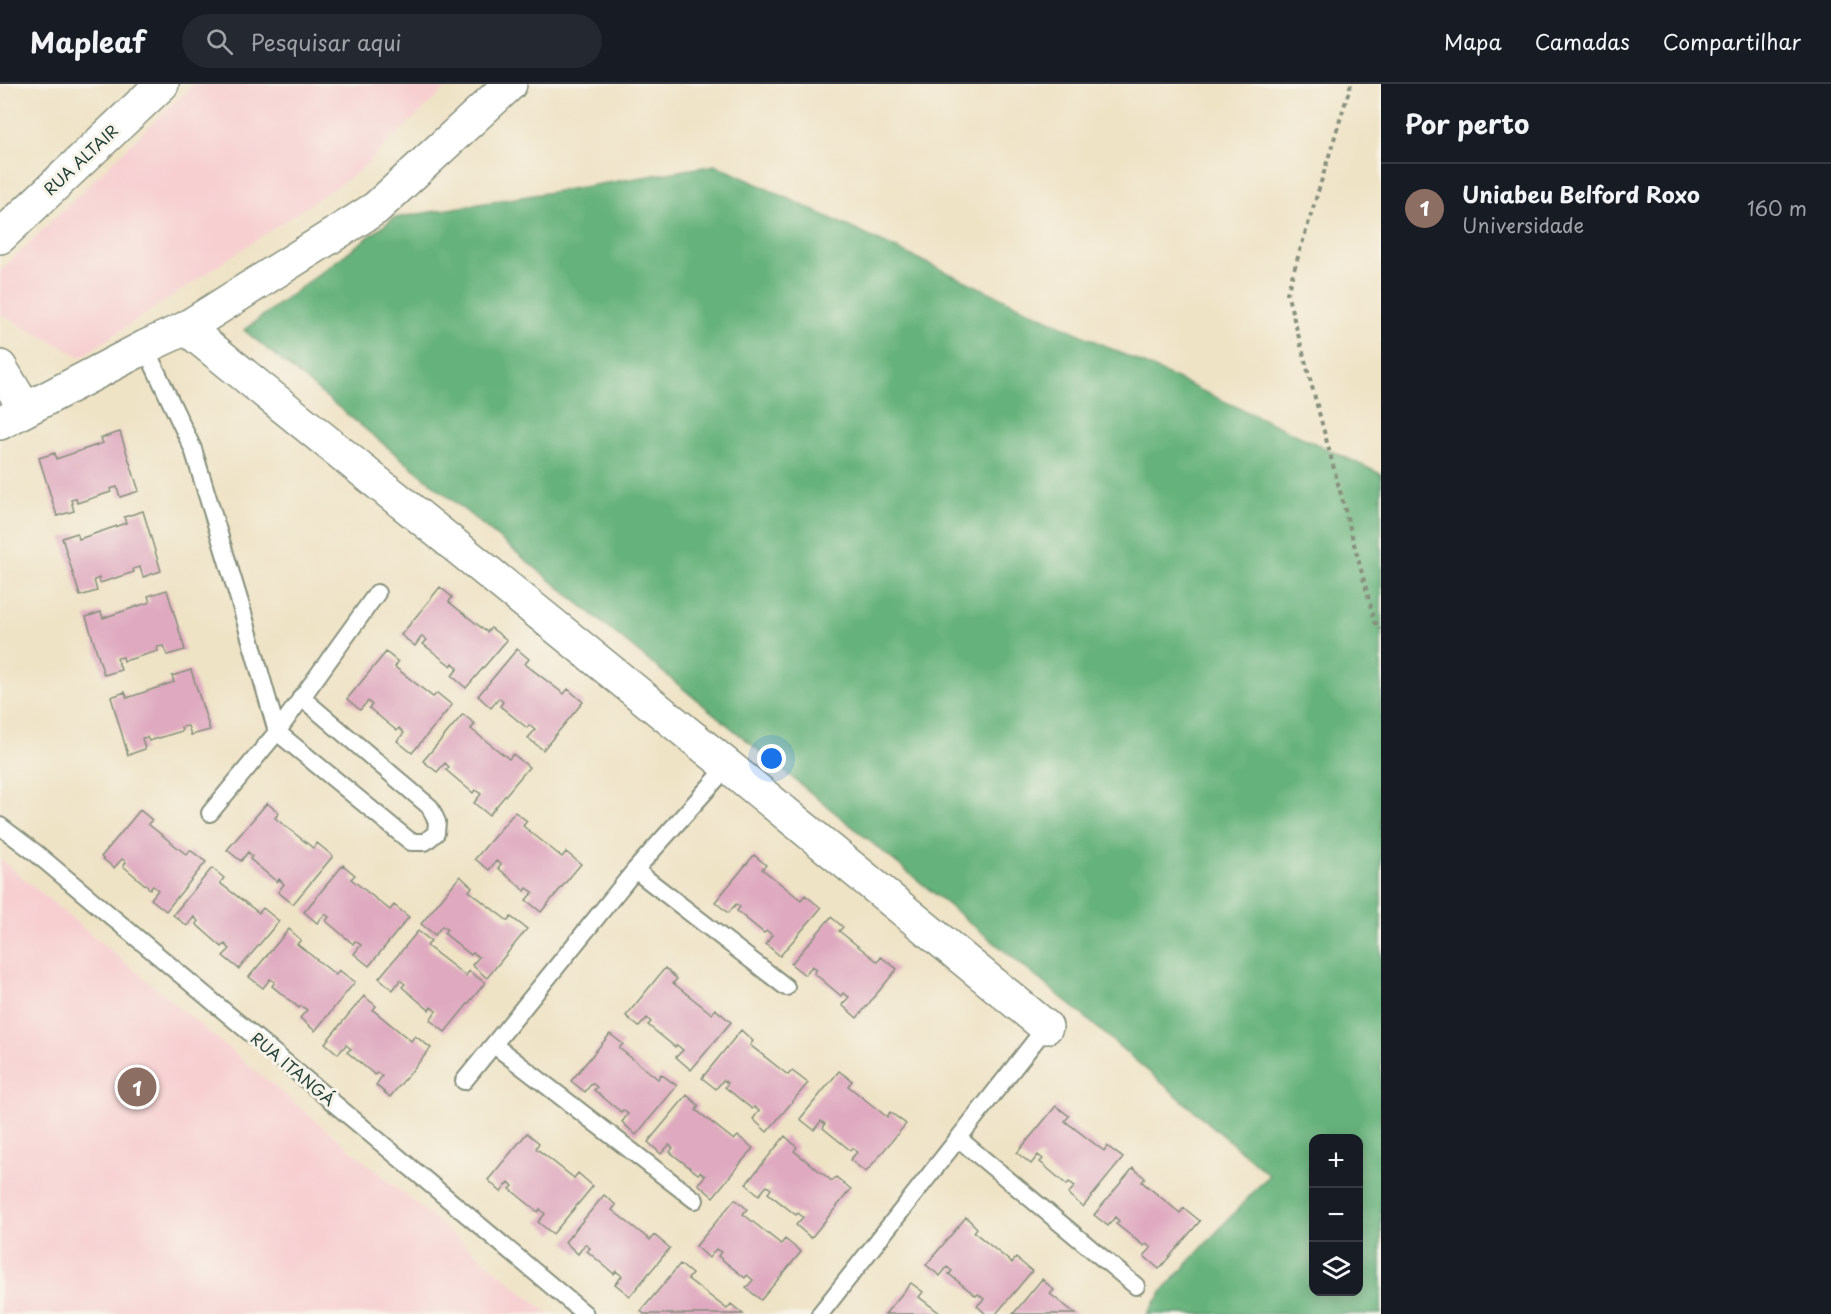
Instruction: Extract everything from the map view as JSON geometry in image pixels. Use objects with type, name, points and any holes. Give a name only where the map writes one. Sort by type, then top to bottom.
[{"type":"street","name":"RUA ALTAIR","points":[[0,237],[162,84]]},
{"type":"street","points":[[0,367],[13,416],[186,328],[376,208],[510,84]]},
{"type":"street","points":[[186,328],[728,766],[1046,1027]]},
{"type":"lane","points":[[146,347],[193,449],[241,606],[276,732],[411,842],[425,842],[436,833],[437,822],[430,807],[301,697]]},
{"type":"lane","points":[[210,813],[276,732],[377,593]]},
{"type":"lane","points":[[464,1081],[635,870],[728,766]]},
{"type":"lane","name":"RUA ITANGÁ","points":[[0,826],[37,854],[585,1314]]},
{"type":"lane","points":[[635,870],[786,987]]},
{"type":"lane","points":[[822,1313],[1046,1027]]},
{"type":"lane","points":[[494,1045],[695,1200]]},
{"type":"lane","points":[[959,1139],[1136,1286]]},
{"type":"path","points":[[1351,84],[1287,293],[1375,622],[1381,629]]},
{"type":"shaded area","points":[[193,84],[450,84],[358,172],[81,357],[0,314],[0,271]]},
{"type":"shaded area","points":[[0,859],[549,1314],[0,1314]]},
{"type":"green space","points":[[716,165],[1381,474],[1381,1314],[1147,1314],[1166,1287],[1269,1175],[1078,1011],[244,330],[394,218]]},
{"type":"building","points":[[120,432],[139,491],[120,497],[117,487],[110,489],[111,492],[77,503],[76,498],[71,500],[74,511],[57,516],[39,458],[55,453],[56,459],[103,443],[101,438]]},
{"type":"building","points":[[143,511],[161,571],[143,577],[140,567],[133,569],[134,572],[100,583],[99,578],[94,580],[97,591],[80,596],[62,538],[77,533],[79,539],[126,523],[124,517]]},
{"type":"building","points":[[440,587],[452,597],[449,602],[487,632],[491,628],[507,640],[466,688],[452,676],[458,668],[453,663],[451,666],[423,644],[427,640],[422,636],[415,646],[401,635]]},
{"type":"building","points":[[167,590],[185,650],[167,655],[163,646],[157,647],[158,651],[124,661],[123,657],[117,658],[121,670],[104,675],[86,617],[101,612],[103,618],[150,602],[148,596]]},
{"type":"building","points":[[517,649],[529,659],[525,664],[564,694],[568,689],[583,702],[543,750],[528,738],[535,730],[529,725],[527,728],[500,706],[503,702],[499,698],[491,708],[478,696]]},
{"type":"building","points":[[386,652],[398,662],[395,667],[433,697],[437,693],[452,705],[412,753],[397,741],[404,733],[399,728],[397,731],[369,708],[372,705],[368,701],[360,710],[347,699]]},
{"type":"building","points":[[191,670],[210,730],[191,735],[188,726],[181,727],[182,731],[149,741],[147,737],[142,738],[145,749],[128,755],[111,697],[125,692],[127,698],[174,682],[172,676]]},
{"type":"building","points":[[463,714],[475,724],[471,729],[509,759],[513,754],[529,767],[489,815],[474,803],[481,794],[475,790],[473,793],[446,770],[449,767],[445,763],[437,772],[423,761]]},
{"type":"building","points":[[267,803],[279,813],[275,818],[313,848],[317,843],[333,856],[293,904],[278,892],[284,884],[279,879],[277,882],[250,859],[252,856],[248,852],[241,861],[227,850]]},
{"type":"building","points":[[140,810],[152,820],[148,824],[187,855],[190,850],[206,862],[166,911],[151,899],[158,890],[153,886],[150,889],[123,866],[126,862],[122,859],[114,868],[101,857]]},
{"type":"building","points":[[515,812],[527,821],[523,826],[562,857],[566,852],[581,864],[541,912],[526,900],[533,892],[527,888],[525,891],[498,868],[501,864],[496,861],[489,870],[475,859]]},
{"type":"building","points":[[754,855],[766,865],[762,869],[801,900],[805,895],[821,908],[780,956],[766,944],[772,935],[767,931],[764,933],[737,911],[740,907],[736,904],[728,913],[715,902]]},
{"type":"building","points":[[343,865],[355,875],[351,879],[390,910],[394,905],[409,917],[369,966],[354,954],[361,945],[355,941],[353,944],[326,921],[329,917],[325,914],[317,923],[304,912]]},
{"type":"building","points":[[212,868],[224,878],[220,883],[259,913],[263,908],[279,921],[239,969],[223,956],[230,949],[225,944],[222,947],[196,924],[198,921],[194,917],[187,926],[173,915]]},
{"type":"building","points":[[460,876],[472,887],[469,891],[508,921],[511,917],[527,929],[487,978],[472,965],[479,957],[473,953],[471,955],[444,933],[447,929],[442,926],[435,935],[421,924]]},
{"type":"building","points":[[831,917],[843,927],[839,931],[878,962],[881,957],[897,969],[857,1018],[842,1005],[849,997],[843,993],[841,996],[814,973],[817,969],[812,966],[805,975],[791,964]]},
{"type":"building","points":[[289,929],[301,940],[297,944],[336,975],[339,970],[355,982],[315,1031],[300,1018],[307,1010],[301,1006],[299,1008],[272,986],[275,982],[270,979],[263,988],[249,977]]},
{"type":"building","points":[[418,931],[431,941],[427,946],[466,976],[469,971],[485,983],[445,1032],[430,1020],[436,1011],[431,1007],[429,1010],[402,987],[405,984],[400,980],[393,990],[379,978]]},
{"type":"building","points":[[665,968],[677,979],[673,983],[712,1014],[715,1009],[731,1022],[691,1070],[676,1057],[683,1050],[677,1045],[675,1047],[648,1025],[651,1022],[647,1018],[639,1027],[626,1016]]},
{"type":"building","points":[[364,996],[376,1006],[373,1010],[411,1041],[415,1036],[431,1048],[390,1097],[376,1085],[382,1076],[377,1072],[375,1075],[347,1052],[351,1049],[346,1045],[338,1054],[325,1043]]},
{"type":"building","points":[[741,1030],[753,1041],[750,1045],[788,1075],[792,1071],[808,1083],[767,1132],[753,1119],[759,1111],[754,1107],[752,1109],[725,1087],[728,1083],[723,1080],[716,1089],[702,1078]]},
{"type":"building","points":[[610,1034],[623,1044],[619,1048],[658,1079],[661,1074],[677,1086],[636,1135],[622,1122],[628,1114],[623,1110],[621,1112],[594,1090],[597,1087],[592,1083],[585,1092],[571,1081]]},
{"type":"building","points":[[839,1071],[852,1081],[848,1086],[887,1117],[890,1112],[906,1124],[866,1172],[850,1160],[857,1152],[852,1148],[850,1150],[823,1128],[825,1124],[821,1121],[814,1130],[800,1119]]},
{"type":"building","points":[[687,1095],[699,1106],[696,1110],[734,1140],[738,1136],[753,1148],[713,1197],[698,1184],[705,1176],[700,1172],[698,1174],[670,1152],[673,1148],[669,1145],[661,1154],[648,1142]]},
{"type":"building","points":[[1056,1106],[1069,1116],[1065,1121],[1104,1151],[1107,1146],[1123,1158],[1083,1207],[1068,1194],[1075,1186],[1069,1182],[1067,1185],[1040,1162],[1043,1159],[1038,1155],[1031,1164],[1017,1153]]},
{"type":"building","points":[[527,1133],[539,1143],[536,1148],[574,1178],[578,1173],[593,1186],[553,1234],[538,1222],[545,1214],[540,1209],[538,1212],[510,1189],[513,1186],[509,1182],[501,1192],[488,1180]]},
{"type":"building","points":[[785,1136],[797,1147],[794,1151],[832,1181],[836,1177],[851,1189],[811,1238],[796,1225],[803,1217],[798,1213],[796,1215],[768,1193],[771,1189],[767,1186],[759,1195],[746,1184]]},
{"type":"building","points":[[1133,1168],[1145,1178],[1142,1182],[1180,1213],[1184,1208],[1200,1221],[1159,1269],[1144,1256],[1151,1248],[1146,1244],[1144,1246],[1116,1224],[1119,1221],[1115,1217],[1108,1226],[1094,1215]]},
{"type":"building","points":[[604,1195],[616,1205],[612,1210],[650,1240],[654,1235],[670,1248],[630,1296],[615,1284],[622,1276],[616,1271],[614,1274],[587,1251],[590,1248],[585,1244],[578,1254],[565,1242]]},
{"type":"building","points":[[735,1199],[747,1209],[743,1214],[781,1244],[785,1239],[801,1252],[761,1300],[746,1288],[753,1280],[747,1275],[745,1278],[718,1256],[721,1252],[716,1249],[709,1258],[696,1246]]},
{"type":"building","points":[[966,1217],[977,1228],[974,1232],[1012,1263],[1016,1258],[1032,1271],[996,1314],[986,1314],[977,1306],[984,1299],[978,1294],[976,1296],[949,1274],[952,1271],[947,1267],[940,1276],[926,1265]]},
{"type":"building","points":[[680,1264],[692,1274],[688,1279],[727,1309],[731,1304],[743,1314],[644,1314],[641,1311]]},
{"type":"building","points":[[1042,1279],[1054,1290],[1050,1294],[1076,1314],[1013,1314]]},
{"type":"building","points":[[911,1283],[923,1292],[919,1297],[941,1314],[885,1314]]},
{"type":"place","name":"Uniabeu Belford Roxo","points":[[137,1087]]}]
